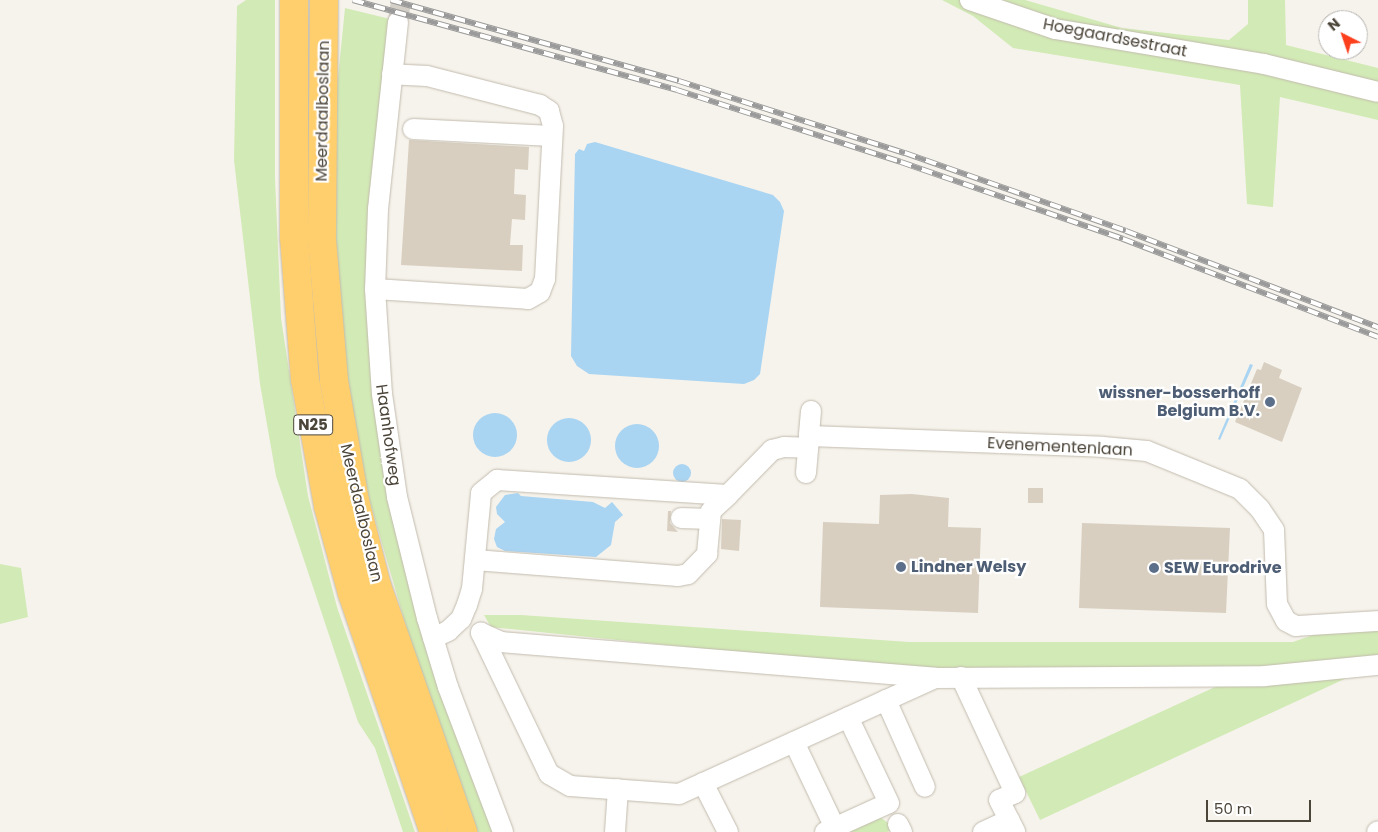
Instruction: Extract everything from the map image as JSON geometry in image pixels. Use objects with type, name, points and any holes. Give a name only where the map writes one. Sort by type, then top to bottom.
[{"type":"highway","name":"Meerdaalboslaan","points":[[294,0],[294,237],[305,379],[328,506],[352,593],[434,832]]},
{"type":"highway","name":"Meerdaalboslaan","points":[[324,2],[322,240],[334,381],[355,501],[377,586],[464,832]]},
{"type":"street","name":"Hoegaardsestraat","points":[[970,0],[1064,32],[1264,64],[1378,92]]},
{"type":"street","name":"Haanhofweg","points":[[398,22],[378,209],[375,289],[379,370],[394,482],[432,638],[503,832]]},
{"type":"street","points":[[375,289],[523,299],[536,295],[545,279],[552,117],[544,107],[426,76],[392,74]]},
{"type":"street","points":[[412,129],[552,136]]},
{"type":"street","points":[[806,473],[810,411]]},
{"type":"street","name":"Evenementenlaan","points":[[710,519],[711,511],[772,450],[809,442],[1103,447],[1147,452],[1240,489],[1260,509],[1274,530],[1277,604],[1286,621],[1296,626],[1378,621]]},
{"type":"street","points":[[432,638],[448,631],[461,619],[472,589],[481,493],[497,480],[728,494]]},
{"type":"street","points":[[475,560],[683,575],[698,566],[707,554],[710,519],[681,518]]},
{"type":"street","points":[[461,619],[481,633],[501,642],[936,678],[1265,676],[1378,665]]},
{"type":"street","points":[[481,633],[549,774],[570,786],[679,794],[936,678]]},
{"type":"street","points":[[961,677],[1015,793],[1000,800],[1012,826],[983,832]]},
{"type":"street","points":[[886,700],[925,787]]},
{"type":"street","points":[[794,742],[832,830],[889,803],[848,717]]},
{"type":"street","points":[[703,783],[728,832]]},
{"type":"street","points":[[615,832],[618,789]]},
{"type":"green space","points":[[246,0],[275,0],[275,178],[281,318],[308,496],[337,607],[415,832],[403,832],[375,748],[358,722],[276,476],[260,384],[234,160],[237,6]]},
{"type":"green space","points":[[942,0],[1025,0],[1122,28],[1229,40],[1248,24],[1248,0],[1285,0],[1286,45],[1318,53],[1318,60],[1346,60],[1378,68],[1378,120],[1280,97],[1273,207],[1247,204],[1240,85],[1013,48],[973,16]]},
{"type":"green space","points":[[345,8],[390,19],[373,198],[393,491],[498,832],[478,832],[416,661],[369,498],[348,385],[333,235],[333,127]]},
{"type":"green space","points":[[0,564],[21,568],[28,617],[0,624]]},
{"type":"green space","points":[[484,615],[521,615],[909,642],[1293,642],[1341,625],[1378,621],[1378,659],[1326,666],[910,670],[491,627]]},
{"type":"green space","points":[[1239,676],[1351,676],[1040,820],[1019,777]]},
{"type":"green space","points":[[880,817],[895,828],[887,832],[843,832]]},
{"type":"water","points":[[595,142],[773,195],[780,202],[784,211],[760,374],[754,380],[744,384],[589,374],[577,366],[571,356],[575,154],[579,149],[584,151],[587,144]]},
{"type":"water","points":[[1250,364],[1253,365],[1220,440],[1218,439]]},
{"type":"water","points":[[491,413],[499,413],[511,419],[517,435],[511,451],[499,457],[491,457],[479,451],[473,439],[473,431],[479,419]]},
{"type":"water","points":[[565,418],[573,418],[585,424],[591,440],[585,456],[573,462],[565,462],[553,456],[547,444],[547,436],[553,424]]},
{"type":"water","points":[[633,424],[641,424],[653,430],[659,446],[653,462],[641,468],[633,468],[621,462],[615,450],[615,442],[621,430]]},
{"type":"water","points":[[682,464],[688,467],[691,473],[688,479],[682,482],[676,479],[673,473],[676,467]]},
{"type":"water","points":[[518,493],[521,496],[593,502],[605,508],[612,502],[623,515],[615,522],[611,545],[596,557],[505,551],[497,547],[494,539],[496,529],[505,522],[497,514],[496,507],[505,495]]},
{"type":"building","points":[[409,140],[529,147],[528,170],[515,169],[514,194],[526,195],[525,220],[512,219],[510,245],[523,245],[522,271],[401,265]]},
{"type":"building","name":"wissner-bosserhoff Belgium B.V.","points":[[1264,362],[1282,370],[1279,378],[1302,388],[1282,442],[1235,422],[1257,369],[1261,370]]},
{"type":"building","points":[[1028,488],[1043,488],[1043,503],[1028,503]]},
{"type":"building","name":"Lindner Welsy","points":[[912,494],[949,498],[948,527],[981,528],[978,613],[820,607],[823,522],[879,524],[880,495]]},
{"type":"building","points":[[668,511],[671,511],[670,523],[678,532],[667,531]]},
{"type":"building","points":[[722,519],[741,520],[739,551],[721,549]]},
{"type":"building","name":"SEW Eurodrive","points":[[1082,523],[1230,528],[1226,613],[1079,608]]},
{"type":"tunnel","points":[[398,22],[401,0]]},
{"type":"railway","points":[[353,0],[677,90],[901,162],[1123,239],[1378,337]]},
{"type":"railway","points":[[391,0],[679,81],[905,153],[1126,231],[1378,327]]},
{"type":"place","name":"wissner-bosserhoff Belgium B.V.","points":[[1270,402]]},
{"type":"place","name":"Lindner Welsy","points":[[901,567]]},
{"type":"place","name":"SEW Eurodrive","points":[[1154,568]]}]
